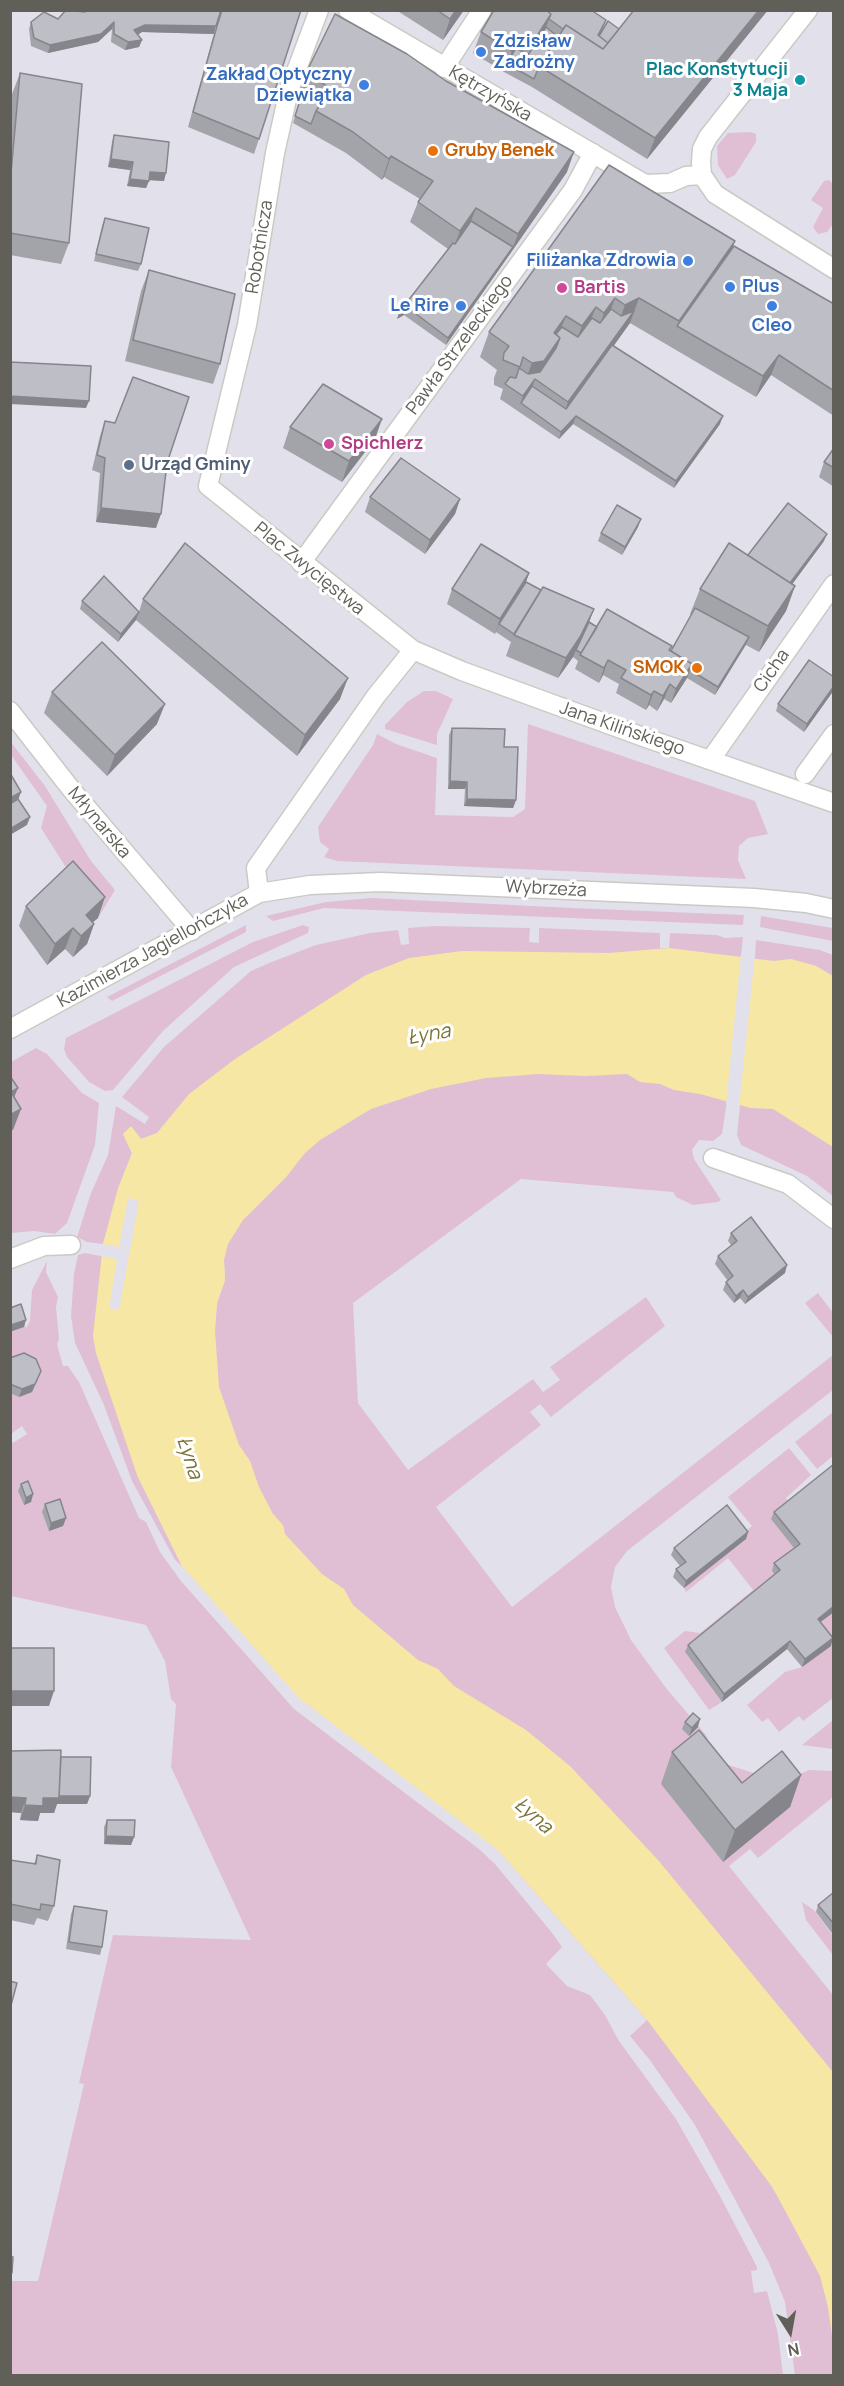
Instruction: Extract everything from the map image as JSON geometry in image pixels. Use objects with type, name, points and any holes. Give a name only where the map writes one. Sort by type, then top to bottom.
[{"type":"street","name":"Robotnicza","points":[[208,486],[247,325],[289,90],[319,10]]},
{"type":"street","name":"Kętrzyńska","points":[[348,10],[645,184],[670,183],[686,176],[702,175]]},
{"type":"street","points":[[444,68],[482,10]]},
{"type":"street","points":[[808,10],[708,137],[702,149],[702,175],[715,194],[831,260]]},
{"type":"street","name":"Pawła Strzeleckiego","points":[[301,563],[573,190],[593,153]]},
{"type":"street","name":"Plac Zwycięstwa","points":[[208,486],[301,563],[413,650]]},
{"type":"street","name":"Cicha","points":[[711,759],[834,584]]},
{"type":"street","name":"Jana Kilińskiego","points":[[413,650],[484,679],[834,803]]},
{"type":"street","name":"Kazimierza Jagiellończyka","points":[[10,1029],[192,932],[259,893],[256,868],[376,696],[413,650]]},
{"type":"street","name":"Młynarska","points":[[10,711],[64,780],[192,932]]},
{"type":"street","points":[[805,774],[834,734]]},
{"type":"street","name":"Wybrzeża","points":[[259,893],[310,885],[381,882],[754,898],[806,903],[834,909]]},
{"type":"street","points":[[713,1158],[788,1184],[834,1219]]},
{"type":"street","points":[[10,1259],[44,1246],[71,1245]]},
{"type":"shaded area","points":[[728,133],[756,134],[756,142],[735,175],[727,179],[718,165],[717,146]]},
{"type":"shaded area","points":[[829,180],[833,184],[833,224],[827,232],[818,234],[813,227],[823,208],[811,200],[824,181]]},
{"type":"shaded area","points":[[424,691],[436,691],[453,699],[437,734],[437,745],[385,729],[385,725],[407,702]]},
{"type":"shaded area","points":[[528,724],[755,801],[768,834],[748,838],[739,846],[738,860],[746,879],[337,861],[324,857],[329,849],[320,842],[318,827],[373,745],[377,734],[396,744],[437,758],[435,815],[513,817],[525,809]]},
{"type":"shaded area","points":[[10,741],[45,786],[91,861],[115,890],[98,918],[41,828],[47,806],[11,755]]},
{"type":"shaded area","points":[[372,898],[744,915],[743,925],[324,908],[273,921],[266,916],[326,902]]},
{"type":"shaded area","points":[[761,916],[833,928],[833,941],[760,927]]},
{"type":"shaded area","points":[[246,925],[246,932],[112,1001],[107,997]]},
{"type":"shaded area","points":[[303,925],[309,927],[308,933],[234,967],[163,1031],[113,1090],[105,1091],[89,1082],[67,1057],[64,1049],[66,1038],[253,942]]},
{"type":"shaded area","points":[[435,926],[530,928],[529,942],[539,943],[539,928],[660,933],[660,948],[669,948],[670,933],[717,935],[725,938],[743,937],[741,957],[755,958],[756,940],[820,950],[833,955],[833,1005],[210,1115],[141,1139],[131,1127],[123,1134],[132,1153],[103,1244],[87,1242],[77,1237],[91,1193],[108,1155],[116,1106],[145,1124],[149,1117],[122,1097],[164,1047],[251,971],[316,945],[370,933],[398,930],[401,945],[409,944],[408,928]]},
{"type":"shaded area","points":[[36,1048],[47,1054],[82,1093],[99,1103],[95,1145],[67,1223],[55,1234],[34,1231],[11,1233],[10,1131],[13,1130],[10,1125],[11,1062]]},
{"type":"shaded area","points":[[467,1052],[833,1099],[833,1196],[807,1176],[741,1145],[737,1135],[740,1105],[727,1101],[722,1134],[713,1141],[699,1140],[692,1150],[694,1159],[721,1200],[718,1202],[693,1205],[676,1197],[673,1192],[521,1179],[353,1303],[358,1403],[408,1470],[533,1379],[543,1392],[560,1380],[550,1367],[646,1297],[665,1326],[551,1417],[540,1404],[530,1412],[541,1425],[436,1507],[512,1607],[833,1355],[833,1390],[627,1551],[615,1567],[611,1587],[615,1607],[631,1640],[666,1688],[706,1735],[716,1761],[782,1782],[809,1770],[833,1771],[833,1797],[758,1858],[750,1849],[729,1866],[833,1995],[833,2089],[338,1615],[205,1439],[217,1303],[225,1280],[224,1260],[208,1234],[248,1174]]},
{"type":"shaded area","points":[[85,1253],[117,1259],[137,1475],[182,1566],[175,1560],[132,1481],[104,1405],[75,1343],[71,1316],[74,1274],[78,1255]]},
{"type":"shaded area","points":[[47,1261],[46,1272],[58,1297],[56,1307],[59,1339],[57,1344],[63,1366],[68,1366],[79,1382],[139,1518],[146,1522],[160,1552],[181,1581],[294,1709],[479,1849],[495,1864],[553,1934],[562,1947],[546,1964],[567,1986],[590,1995],[605,2015],[619,2041],[676,2119],[720,2196],[757,2267],[757,2270],[751,2271],[754,2293],[767,2291],[778,2334],[783,2375],[11,2375],[11,2281],[38,2281],[84,2084],[79,2083],[113,1935],[251,1940],[171,1767],[176,1704],[171,1699],[165,1661],[146,1625],[11,1596],[10,1440],[13,1443],[27,1434],[22,1426],[11,1434],[11,1332],[25,1325],[26,1328],[30,1321],[32,1290]]},
{"type":"shaded area","points":[[818,1293],[833,1313],[833,1337],[805,1303]]},
{"type":"shaded area","points":[[833,1412],[833,1456],[817,1469],[795,1442]]},
{"type":"shaded area","points":[[789,1448],[811,1475],[786,1498],[790,1504],[797,1551],[772,1571],[777,1578],[685,1652],[722,1702],[709,1710],[664,1648],[685,1631],[700,1633],[753,1590],[728,1558],[686,1592],[684,1588],[745,1540],[741,1535],[752,1526],[728,1497]]},
{"type":"shaded area","points":[[833,1612],[833,1698],[803,1721],[799,1716],[779,1732],[768,1718],[762,1722],[747,1705],[785,1672],[802,1667],[815,1626]]},
{"type":"shaded area","points":[[833,1720],[833,1749],[802,1745]]},
{"type":"shaded area","points":[[498,1850],[600,1908],[833,2286],[833,2375],[795,2375],[785,2302],[769,2263],[695,2125],[630,2036],[647,2020]]},
{"type":"shaded area","points":[[802,1902],[815,1911],[833,1936],[833,1955],[806,1920]]},
{"type":"water","name":"Łyna","points":[[669,948],[774,961],[791,959],[816,966],[833,976],[833,1147],[773,1109],[751,1108],[700,1094],[674,1090],[660,1084],[640,1082],[627,1074],[585,1076],[538,1074],[486,1078],[431,1089],[371,1109],[320,1140],[304,1154],[287,1176],[243,1220],[228,1244],[224,1260],[225,1280],[217,1303],[215,1331],[219,1387],[239,1445],[250,1461],[259,1487],[273,1514],[283,1525],[285,1534],[322,1574],[344,1589],[353,1605],[418,1660],[438,1669],[454,1686],[526,1730],[570,1766],[658,1860],[833,2072],[833,2343],[828,2307],[820,2276],[773,2188],[648,2021],[498,1850],[299,1698],[182,1566],[137,1475],[96,1353],[93,1336],[103,1244],[118,1188],[132,1153],[123,1134],[131,1126],[141,1139],[157,1133],[189,1094],[235,1059],[366,975],[409,958],[462,951],[609,953]]},
{"type":"pier","points":[[741,954],[755,955],[739,1108],[726,1104]]},
{"type":"pier","points":[[128,1198],[139,1201],[119,1310],[109,1308],[117,1259],[101,1256],[103,1244],[119,1247]]},
{"type":"building","points":[[66,10],[85,12],[87,10],[221,10],[216,26],[145,25],[134,30],[142,40],[128,42],[114,34],[114,22],[101,34],[50,45],[34,38],[31,22],[44,12],[58,19]]},
{"type":"building","points":[[222,10],[301,10],[259,139],[193,112]]},
{"type":"building","points":[[437,10],[456,10],[450,19]]},
{"type":"building","points":[[494,10],[546,10],[551,14],[533,42],[521,35],[512,51],[481,32]]},
{"type":"building","points":[[546,10],[591,10],[606,20],[598,35],[608,43],[603,49],[566,25],[563,29],[549,19],[551,14]]},
{"type":"building","points":[[634,10],[759,10],[655,138],[539,66],[566,25],[603,49]]},
{"type":"building","points":[[335,14],[407,54],[446,81],[574,152],[518,234],[476,208],[460,231],[418,202],[433,181],[391,156],[389,159],[353,132],[316,111],[330,88],[306,73]]},
{"type":"building","points":[[608,21],[619,29],[608,43],[599,36]]},
{"type":"building","points":[[546,27],[558,37],[539,66],[534,79],[507,64],[516,48],[528,55]]},
{"type":"building","points":[[20,73],[82,84],[69,243],[10,233],[10,184]]},
{"type":"building","points":[[304,88],[323,100],[311,124],[295,116]]},
{"type":"building","points":[[114,135],[169,142],[166,173],[150,172],[149,181],[130,179],[133,162],[111,159]]},
{"type":"building","points":[[609,165],[735,241],[679,321],[639,298],[625,305],[615,298],[604,313],[596,307],[582,326],[566,316],[554,333],[560,338],[544,361],[532,363],[523,357],[520,367],[503,360],[504,353],[509,346],[489,332]]},
{"type":"building","points":[[105,218],[149,228],[141,264],[96,254]]},
{"type":"building","points":[[471,221],[513,247],[448,338],[407,307],[400,311]]},
{"type":"building","points":[[734,246],[834,304],[834,391],[779,355],[763,376],[677,326]]},
{"type":"building","points":[[149,270],[235,294],[220,364],[133,340]]},
{"type":"building","points":[[611,309],[621,316],[634,311],[568,402],[535,379],[523,396],[505,384],[510,377],[516,378],[519,368],[528,374],[540,372],[556,348],[560,338],[556,334],[562,327],[578,337],[592,318],[600,323]]},
{"type":"building","points":[[612,345],[723,416],[676,481],[576,416],[561,432],[521,403],[532,386],[566,409]]},
{"type":"building","points":[[10,362],[91,366],[89,401],[10,396]]},
{"type":"building","name":"Urząd Gminy","points":[[133,377],[189,397],[167,463],[161,514],[101,508],[105,458],[97,455],[105,421],[115,423]]},
{"type":"building","points":[[323,384],[382,419],[349,461],[290,427]]},
{"type":"building","points":[[834,448],[834,468],[824,462]]},
{"type":"building","points":[[401,458],[460,499],[430,540],[370,497]]},
{"type":"building","points":[[788,503],[827,534],[790,583],[748,555]]},
{"type":"building","points":[[617,505],[641,519],[625,547],[601,533]]},
{"type":"building","points":[[185,543],[348,678],[305,735],[143,599]]},
{"type":"building","points":[[729,543],[795,586],[768,626],[700,589]]},
{"type":"building","points":[[481,544],[529,573],[500,619],[452,589]]},
{"type":"building","points":[[104,576],[139,612],[121,634],[82,601]]},
{"type":"building","points":[[526,582],[541,590],[514,634],[499,624]]},
{"type":"building","points":[[543,587],[594,609],[566,658],[514,635]]},
{"type":"building","points":[[695,608],[749,637],[718,687],[690,670],[692,664],[671,651]]},
{"type":"building","points":[[607,609],[672,646],[669,650],[692,664],[676,689],[670,684],[663,696],[654,691],[651,695],[621,678],[626,670],[608,660],[604,668],[580,655]]},
{"type":"building","points":[[589,622],[597,627],[581,653],[576,650]]},
{"type":"building","points":[[102,642],[165,704],[115,755],[52,692]]},
{"type":"building","points":[[809,660],[834,677],[834,686],[807,724],[778,704]]},
{"type":"building","points":[[452,728],[505,729],[504,747],[518,747],[516,800],[467,799],[467,782],[450,781]]},
{"type":"building","points":[[10,773],[21,792],[10,798]]},
{"type":"building","points":[[18,799],[30,817],[10,829],[10,804]]},
{"type":"building","points":[[73,861],[105,897],[86,915],[94,924],[81,936],[73,928],[55,944],[26,906]]},
{"type":"building","points":[[10,1076],[18,1088],[11,1092],[21,1109],[10,1115]]},
{"type":"building","points":[[751,1217],[787,1265],[748,1297],[743,1290],[736,1296],[726,1282],[733,1276],[718,1256],[737,1241],[731,1233]]},
{"type":"building","points":[[21,1304],[26,1320],[11,1325],[10,1308]]},
{"type":"building","points":[[24,1353],[36,1359],[41,1371],[35,1384],[22,1389],[10,1384],[10,1358]]},
{"type":"building","points":[[834,1464],[834,1606],[818,1619],[833,1638],[805,1659],[790,1641],[724,1694],[688,1645],[780,1570],[774,1563],[800,1544],[774,1512]]},
{"type":"building","points":[[28,1481],[33,1494],[26,1498],[21,1484]]},
{"type":"building","points":[[60,1499],[66,1518],[51,1523],[45,1504]]},
{"type":"building","points":[[727,1505],[748,1532],[686,1581],[676,1569],[686,1562],[674,1548]]},
{"type":"building","points":[[10,1648],[54,1648],[54,1691],[10,1691]]},
{"type":"building","points":[[693,1713],[700,1719],[692,1728],[685,1722]]},
{"type":"building","points":[[699,1730],[742,1783],[782,1751],[801,1775],[735,1830],[672,1752]]},
{"type":"building","points":[[61,1750],[59,1798],[43,1798],[43,1806],[25,1805],[26,1798],[10,1797],[10,1751]]},
{"type":"building","points":[[61,1757],[91,1757],[90,1796],[59,1796]]},
{"type":"building","points":[[107,1820],[135,1820],[134,1837],[106,1836]]},
{"type":"building","points":[[37,1855],[60,1860],[54,1906],[41,1904],[40,1910],[10,1904],[10,1860],[36,1864]]},
{"type":"building","points":[[834,1892],[834,1924],[818,1905]]},
{"type":"building","points":[[74,1906],[107,1911],[102,1947],[69,1942]]},
{"type":"building","points":[[10,1981],[17,1983],[10,2009]]},
{"type":"building","points":[[10,2256],[13,2257],[12,2273],[10,2273]]},
{"type":"place","name":"Zdzisław Zadrożny","points":[[481,52]]},
{"type":"place","name":"Plac Konstytucji 3 Maja","points":[[800,80]]},
{"type":"place","name":"Zakład Optyczny Dziewiątka","points":[[364,85]]},
{"type":"place","name":"Gruby Benek","points":[[433,151]]},
{"type":"place","name":"Filiżanka Zdrowia","points":[[688,261]]},
{"type":"place","name":"Plus","points":[[730,287]]},
{"type":"place","name":"Bartis","points":[[562,288]]},
{"type":"place","name":"Le Rire","points":[[461,306]]},
{"type":"place","name":"Cleo","points":[[772,306]]},
{"type":"place","name":"Spichlerz","points":[[329,444]]},
{"type":"place","name":"Urząd Gminy","points":[[129,465]]},
{"type":"place","name":"SMOK","points":[[697,668]]}]
